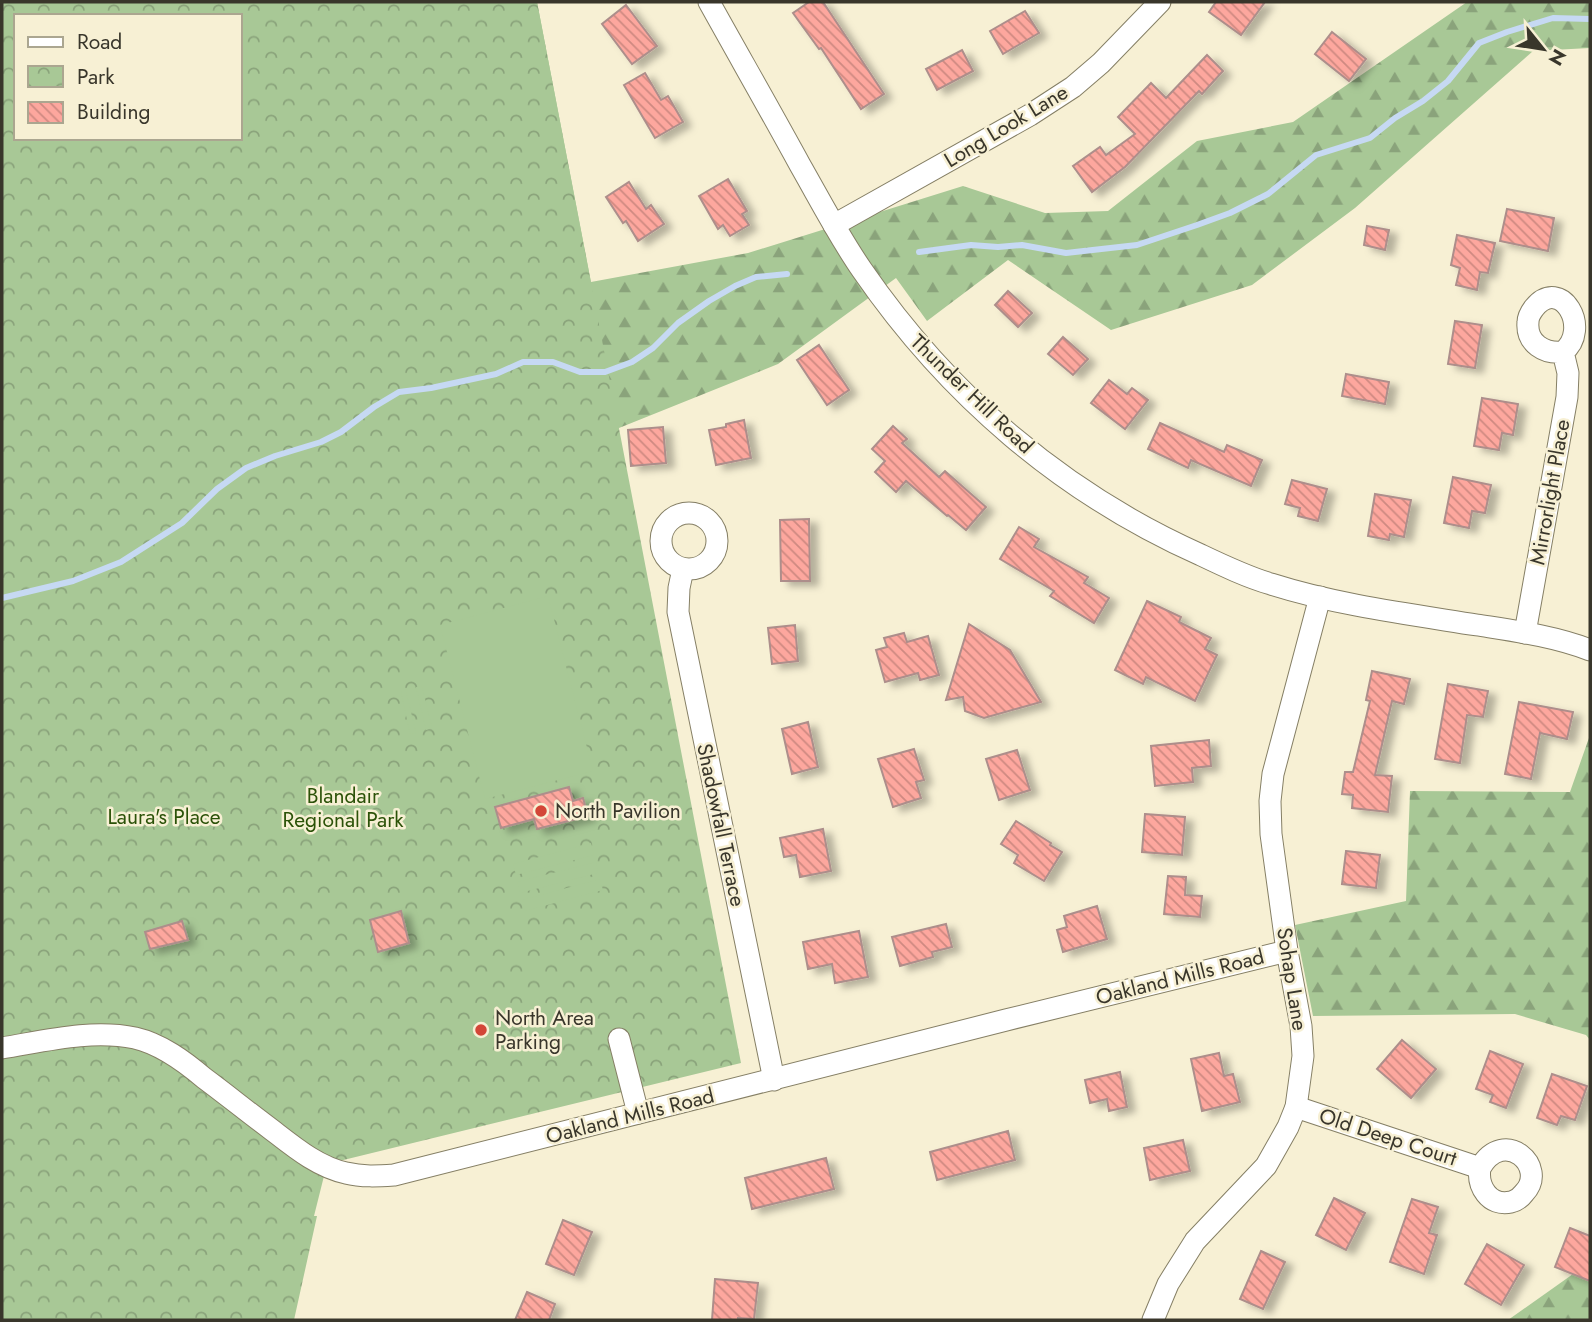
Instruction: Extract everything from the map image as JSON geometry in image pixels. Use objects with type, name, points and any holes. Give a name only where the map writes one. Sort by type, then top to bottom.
[{"type":"street","name":"Thunder Hill Road","points":[[709,2],[834,225],[868,279],[928,355],[1006,433],[1046,465],[1090,495],[1181,547],[1270,584],[1395,612],[1525,633],[1590,650]]},
{"type":"street","name":"Long Look Lane","points":[[834,225],[1030,116],[1073,87],[1101,63],[1160,2]]},
{"type":"street","name":"Mirrorlight Place","points":[[1525,633],[1567,397],[1568,373],[1563,352]]},
{"type":"street","name":"Shadowfall Terrace","points":[[683,569],[678,612],[774,1080]]},
{"type":"street","name":"Sohap Lane","points":[[1153,1320],[1168,1284],[1195,1241],[1266,1166],[1296,1107],[1303,1056],[1301,1026],[1287,951],[1271,834],[1270,801],[1273,774],[1320,597]]},
{"type":"street","name":"Oakland Mills Road","points":[[2,1048],[77,1037],[107,1035],[136,1039],[162,1048],[187,1064],[298,1150],[315,1160],[345,1173],[394,1175],[1287,951]]},
{"type":"street","points":[[619,1039],[638,1113]]},
{"type":"street","name":"Old Deep Court","points":[[1296,1107],[1480,1168]]},
{"type":"green space","points":[[2,2],[537,2],[591,282],[748,253],[963,186],[1045,213],[1108,211],[1197,141],[1293,122],[1467,2],[1590,2],[1590,48],[1533,51],[1355,208],[1252,285],[1111,330],[1008,260],[927,321],[896,278],[778,364],[619,428],[524,409],[20,654]]},
{"type":"green space","name":"Blandair Regional Park","points":[[2,2],[537,2],[741,1063],[327,1164],[294,1320],[2,1320]]},
{"type":"green space","points":[[548,596],[593,771],[485,799],[440,625]]},
{"type":"green space","points":[[422,686],[432,728],[426,730],[416,687]]},
{"type":"green space","points":[[406,691],[416,733],[410,734],[401,692]]},
{"type":"green space","points":[[1590,735],[1590,1040],[1586,1035],[1515,1014],[1313,1016],[1295,925],[1406,901],[1410,791],[1570,792]]},
{"type":"green space","points":[[591,843],[594,855],[516,875],[513,864]]},
{"type":"green space","points":[[596,862],[598,873],[520,893],[517,882]]},
{"type":"green space","points":[[600,879],[603,890],[525,911],[522,900]]},
{"type":"green space","points":[[1590,1262],[1590,1320],[1508,1320]]},
{"type":"building","points":[[809,2],[823,2],[884,94],[861,109],[821,48],[819,49],[793,13]]},
{"type":"building","points":[[1216,2],[1265,2],[1241,35],[1209,12]]},
{"type":"building","points":[[626,5],[657,46],[632,64],[602,24]]},
{"type":"building","points":[[1025,11],[1039,33],[1003,54],[990,31]]},
{"type":"building","points":[[1332,32],[1366,59],[1349,81],[1315,54]]},
{"type":"building","points":[[962,50],[973,71],[937,90],[926,69]]},
{"type":"building","points":[[1207,55],[1223,71],[1202,94],[1199,91],[1125,167],[1092,192],[1073,166],[1100,147],[1106,155],[1135,134],[1118,117],[1151,83],[1166,98]]},
{"type":"building","points":[[645,73],[661,100],[668,96],[683,122],[655,138],[624,85]]},
{"type":"building","points":[[728,179],[747,211],[742,214],[749,225],[730,236],[723,225],[718,229],[699,196]]},
{"type":"building","points":[[629,182],[646,209],[651,205],[664,224],[638,241],[606,197]]},
{"type":"building","points":[[1507,209],[1554,218],[1548,251],[1500,241]]},
{"type":"building","points":[[1367,226],[1389,230],[1385,250],[1364,245]]},
{"type":"building","points":[[1457,235],[1495,243],[1488,273],[1480,272],[1477,290],[1456,285],[1460,268],[1451,265]]},
{"type":"building","points":[[1008,291],[1032,313],[1018,327],[995,305]]},
{"type":"building","points":[[1455,321],[1482,325],[1475,368],[1448,364]]},
{"type":"building","points":[[1063,337],[1088,359],[1073,375],[1048,354]]},
{"type":"building","points":[[819,345],[849,390],[827,405],[797,360]]},
{"type":"building","points":[[1346,374],[1389,382],[1385,404],[1342,396]]},
{"type":"building","points":[[1109,380],[1127,394],[1132,388],[1148,400],[1125,429],[1091,403]]},
{"type":"building","points":[[1482,398],[1518,404],[1513,435],[1502,433],[1499,450],[1474,446]]},
{"type":"building","points":[[744,420],[751,458],[716,465],[709,430]]},
{"type":"building","points":[[1160,423],[1224,452],[1227,445],[1262,460],[1251,486],[1191,460],[1188,468],[1148,449]]},
{"type":"building","points":[[893,426],[907,439],[902,443],[939,477],[945,471],[986,507],[966,530],[906,481],[896,492],[875,472],[885,461],[872,449]]},
{"type":"building","points":[[663,427],[666,463],[631,466],[628,430]]},
{"type":"building","points":[[1453,477],[1491,485],[1485,513],[1472,511],[1469,528],[1444,523]]},
{"type":"building","points":[[1292,480],[1327,489],[1318,521],[1298,516],[1300,508],[1285,504]]},
{"type":"building","points":[[1375,494],[1411,500],[1404,537],[1390,534],[1389,540],[1368,536]]},
{"type":"building","points":[[809,519],[810,581],[781,581],[780,520]]},
{"type":"building","points":[[1019,527],[1039,539],[1034,547],[1088,577],[1084,583],[1109,598],[1094,623],[1050,596],[1054,591],[1000,559]]},
{"type":"building","points":[[1147,601],[1181,617],[1179,622],[1211,638],[1205,649],[1217,655],[1195,701],[1146,677],[1143,684],[1115,670]]},
{"type":"building","points":[[969,624],[1010,650],[1041,702],[984,718],[965,711],[963,697],[946,700]]},
{"type":"building","points":[[795,625],[798,661],[772,664],[768,628]]},
{"type":"building","points":[[904,633],[907,642],[928,636],[939,675],[920,680],[918,673],[885,682],[876,650],[887,647],[884,638]]},
{"type":"building","points":[[1372,671],[1410,679],[1404,704],[1392,701],[1375,775],[1392,776],[1388,812],[1352,808],[1353,795],[1342,794],[1345,772],[1353,772],[1370,701],[1366,700]]},
{"type":"building","points":[[1448,684],[1488,691],[1483,717],[1467,715],[1460,763],[1435,759]]},
{"type":"building","points":[[1519,702],[1573,712],[1567,739],[1540,733],[1531,779],[1505,774]]},
{"type":"building","points":[[808,722],[818,767],[792,774],[782,729]]},
{"type":"building","points":[[1209,740],[1211,766],[1192,768],[1193,782],[1155,786],[1151,746]]},
{"type":"building","points":[[914,749],[924,780],[916,782],[921,798],[893,807],[878,759]]},
{"type":"building","points":[[1017,750],[1030,790],[999,800],[986,759]]},
{"type":"building","name":"North Pavilion","points":[[569,787],[573,801],[583,798],[588,816],[537,829],[534,819],[501,828],[495,807]]},
{"type":"building","points":[[1145,814],[1185,817],[1182,855],[1142,852]]},
{"type":"building","points":[[1016,821],[1062,852],[1044,881],[1014,863],[1018,855],[1001,844]]},
{"type":"building","points":[[823,829],[831,871],[800,877],[796,855],[784,857],[780,838]]},
{"type":"building","points":[[1346,851],[1380,855],[1376,888],[1342,884]]},
{"type":"building","points":[[1168,876],[1186,877],[1185,895],[1202,896],[1200,917],[1164,914]]},
{"type":"building","points":[[1097,906],[1107,939],[1063,952],[1057,930],[1067,927],[1064,916]]},
{"type":"building","points":[[401,911],[409,943],[378,952],[370,920]]},
{"type":"building","points":[[182,921],[188,940],[150,949],[145,932]]},
{"type":"building","points":[[946,924],[952,947],[932,952],[933,957],[900,966],[892,937]]},
{"type":"building","points":[[859,931],[868,977],[835,983],[832,964],[808,969],[803,942]]},
{"type":"building","points":[[1402,1040],[1436,1069],[1411,1098],[1377,1069]]},
{"type":"building","points":[[1490,1051],[1523,1064],[1506,1108],[1490,1102],[1493,1095],[1476,1089]]},
{"type":"building","points":[[1219,1053],[1224,1076],[1233,1074],[1240,1102],[1202,1111],[1191,1059]]},
{"type":"building","points":[[1120,1072],[1127,1107],[1109,1111],[1107,1099],[1090,1103],[1085,1080]]},
{"type":"building","points":[[1552,1074],[1587,1086],[1575,1120],[1561,1116],[1557,1125],[1537,1118]]},
{"type":"building","points":[[1008,1131],[1015,1160],[937,1180],[930,1152]]},
{"type":"building","points":[[1183,1140],[1190,1171],[1150,1180],[1144,1148]]},
{"type":"building","points":[[826,1158],[834,1189],[752,1209],[745,1178]]},
{"type":"building","points":[[1334,1198],[1365,1213],[1346,1250],[1316,1235]]},
{"type":"building","points":[[1412,1199],[1438,1207],[1429,1233],[1437,1235],[1424,1274],[1390,1262]]},
{"type":"building","points":[[563,1220],[592,1232],[574,1275],[546,1264]]},
{"type":"building","points":[[1570,1228],[1590,1236],[1590,1281],[1555,1267]]},
{"type":"building","points":[[1487,1244],[1524,1265],[1501,1305],[1465,1284]]},
{"type":"building","points":[[1261,1251],[1285,1262],[1263,1309],[1240,1299]]},
{"type":"building","points":[[715,1279],[758,1283],[754,1319],[712,1320]]},
{"type":"building","points":[[527,1292],[555,1304],[549,1320],[515,1320]]},
{"type":"waterway","points":[[919,252],[971,245],[1022,245],[1066,253],[1137,245],[1197,225],[1230,213],[1268,194],[1316,155],[1370,138],[1448,81],[1479,43],[1553,18],[1590,19]]},
{"type":"waterway","points":[[2,598],[73,581],[121,562],[182,523],[217,489],[246,468],[321,442],[341,432],[399,392],[496,374],[523,362],[553,362],[580,372],[605,372],[632,362],[653,348],[678,323],[735,286],[756,277],[787,274]]},
{"type":"place","name":"North Pavilion","points":[[541,811]]},
{"type":"place","name":"North Area Parking","points":[[481,1030]]},
{"type":"park label","name":"Laura's Place","points":[[164,817]]}]
